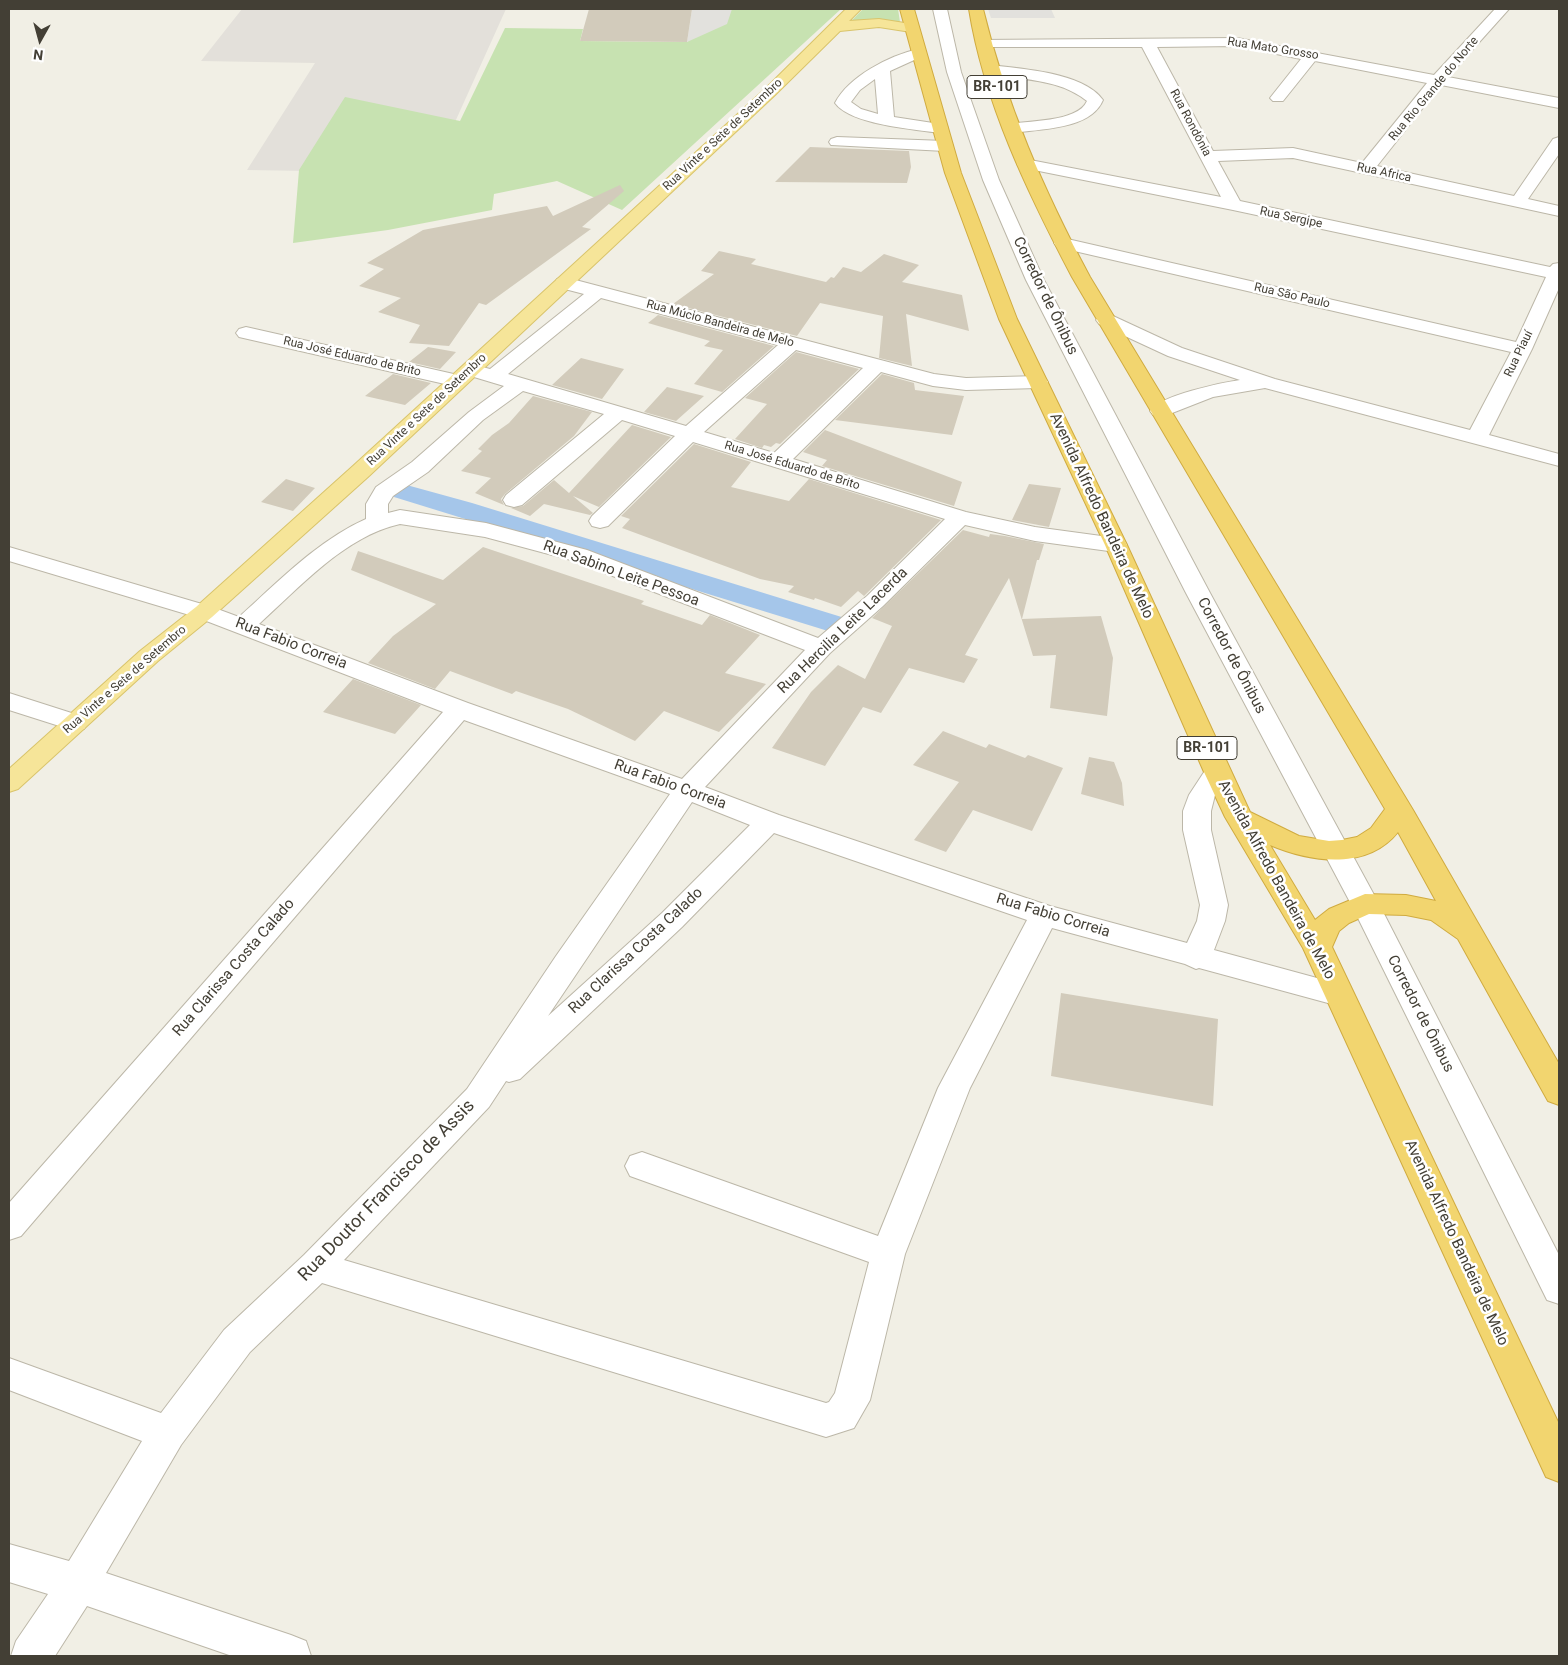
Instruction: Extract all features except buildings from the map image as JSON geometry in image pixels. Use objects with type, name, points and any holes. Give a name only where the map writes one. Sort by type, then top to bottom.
[{"type":"highway","name":"BR-101","points":[[976,9],[990,69],[1011,128],[1062,243],[1160,411],[1399,810],[1559,1092]]},
{"type":"highway","name":"Avenida Alfredo Bandeira de Melo","points":[[909,18],[953,173],[1008,319],[1116,545],[1217,772],[1239,817],[1316,947],[1559,1464]]},
{"type":"highway","points":[[1239,817],[1279,839],[1308,848],[1336,851],[1360,847],[1377,837],[1399,810]]},
{"type":"highway","points":[[1316,947],[1327,925],[1339,916],[1365,904],[1406,905],[1438,912],[1471,934]]},
{"type":"main road","name":"Rua Vinte e Sete de Setembro","points":[[9,783],[149,656],[204,612],[465,376],[770,92],[854,9]]},
{"type":"main road","points":[[834,28],[909,18]]},
{"type":"street","name":"Corredor de Ônibus","points":[[940,9],[954,72],[991,180],[1035,280],[1198,593],[1365,904],[1559,1288]]},
{"type":"street","name":"Rua Rio Grande do Norte","points":[[1366,170],[1438,80],[1502,9]]},
{"type":"street","name":"Rua Rondônia","points":[[1147,42],[1232,205]]},
{"type":"street","name":"Rua Mato Grosso","points":[[983,43],[1236,42],[1559,103]]},
{"type":"street","points":[[918,53],[863,81],[846,94],[843,103],[856,112],[942,137]]},
{"type":"street","points":[[1278,98],[1312,55]]},
{"type":"street","points":[[990,69],[1059,81],[1078,88],[1095,100],[1090,111],[1082,116],[1062,121],[1011,128]]},
{"type":"street","points":[[882,70],[886,121]]},
{"type":"street","points":[[837,142],[942,137]]},
{"type":"street","points":[[1518,202],[1559,142]]},
{"type":"street","name":"Rua Africa","points":[[1208,156],[1286,152],[1559,211]]},
{"type":"street","name":"Rua Sergipe","points":[[1026,164],[1558,271]]},
{"type":"street","name":"Rua São Paulo","points":[[1062,243],[1522,349]]},
{"type":"street","name":"Rua Piauí","points":[[1476,438],[1522,349],[1558,271]]},
{"type":"street","name":"Rua Múcio Bandeira de Melo","points":[[564,283],[933,380],[966,384],[1038,382]]},
{"type":"street","points":[[494,376],[599,291]]},
{"type":"street","points":[[1106,320],[1175,352],[1268,384],[1559,460]]},
{"type":"street","name":"Rua José Eduardo de Brito","points":[[246,333],[465,376],[494,376],[619,412],[688,435],[960,517],[1035,534],[1116,545]]},
{"type":"street","points":[[600,521],[688,435],[792,343]]},
{"type":"street","points":[[778,462],[876,366]]},
{"type":"street","points":[[378,522],[377,504],[384,492],[420,467],[476,416],[519,384]]},
{"type":"street","points":[[1160,411],[1187,397],[1203,392],[1268,384]]},
{"type":"street","points":[[514,500],[619,412]]},
{"type":"street","name":"Rua Sabino Leite Pessoa","points":[[243,626],[312,564],[355,532],[378,522],[400,517],[424,519],[486,530],[579,555],[821,648]]},
{"type":"street","name":"Rua Hercilia Leite Lacerda","points":[[686,790],[821,648],[875,601],[960,517]]},
{"type":"street","name":"Rua Fabio Correia","points":[[9,554],[204,612],[459,709],[686,790],[769,822],[1044,916],[1339,995]]},
{"type":"street","points":[[9,701],[75,723]]},
{"type":"street","name":"Rua Clarissa Costa Calado","points":[[9,1226],[459,709]]},
{"type":"street","points":[[1196,958],[1211,921],[1214,905],[1197,830],[1197,811],[1202,795],[1217,772]]},
{"type":"street","name":"Rua Doutor Francisco de Assis","points":[[31,1656],[78,1583],[168,1432],[237,1341],[316,1266],[478,1098],[566,964],[686,790]]},
{"type":"street","name":"Rua Clarissa Costa Calado","points":[[478,1098],[672,920],[769,822]]},
{"type":"street","points":[[316,1266],[826,1420],[841,1416],[852,1400],[888,1254],[954,1088],[1044,916]]},
{"type":"street","points":[[642,1166],[888,1254]]},
{"type":"street","points":[[9,1374],[168,1432]]},
{"type":"street","points":[[9,1563],[78,1583],[291,1656]]},
{"type":"shaded area","points":[[242,9],[506,9],[432,173],[247,170],[315,63],[201,61]]},
{"type":"shaded area","points":[[692,9],[732,9],[727,24],[687,42]]},
{"type":"shaded area","points":[[988,9],[1051,9],[1055,18],[991,18]]},
{"type":"green space","points":[[731,9],[841,9],[622,210],[557,181],[494,194],[492,210],[388,230],[293,243],[299,170],[345,97],[460,121],[505,28],[583,29],[580,41],[687,42]]},
{"type":"green space","points":[[863,9],[898,9],[900,22],[880,20],[849,23]]},
{"type":"waterway","points":[[403,492],[838,625]]}]
